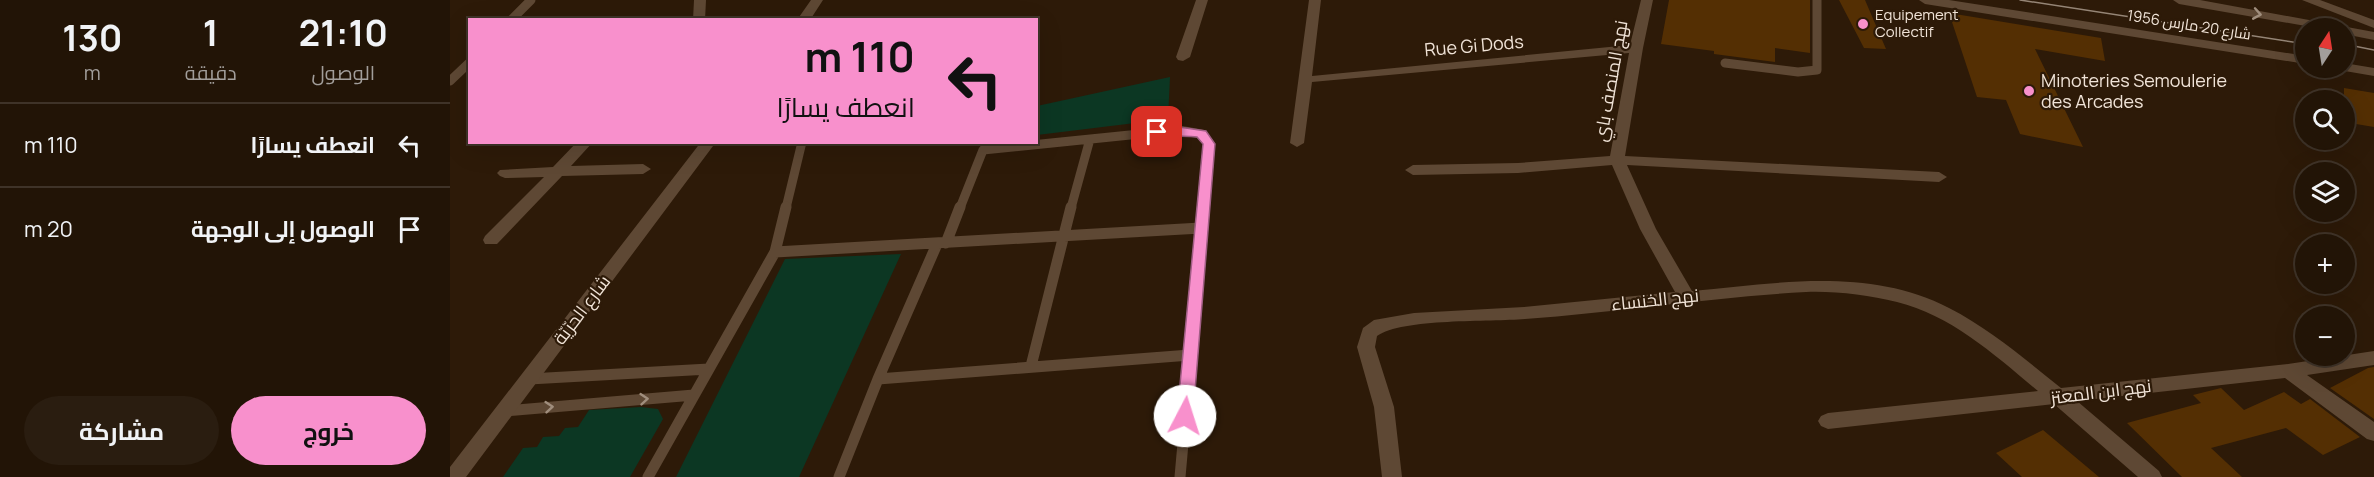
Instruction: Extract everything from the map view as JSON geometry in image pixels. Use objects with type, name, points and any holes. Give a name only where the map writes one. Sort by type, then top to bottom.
[{"type":"street","points":[[699,18],[700,0]]},
{"type":"street","points":[[804,18],[818,0]]},
{"type":"street","points":[[1183,57],[1202,0]]},
{"type":"street","points":[[1297,142],[1315,0]]},
{"type":"street","name":"نهج المنصف باي","points":[[1647,0],[1636,48],[1617,160],[1648,228],[1686,296]]},
{"type":"street","name":"شارع 20 مارس 1956","points":[[1925,0],[2295,58]]},
{"type":"street","name":"شارع 20 مارس 1956","points":[[1978,0],[2295,49]]},
{"type":"street","points":[[2181,0],[2295,21]]},
{"type":"street","points":[[2308,0],[2374,15]]},
{"type":"street","points":[[2308,0],[2374,24]]},
{"type":"street","points":[[2355,32],[2374,36]]},
{"type":"street","name":"Rue Gi Dods","points":[[1316,78],[1636,48]]},
{"type":"street","points":[[2355,59],[2374,62]]},
{"type":"street","points":[[2355,69],[2374,72]]},
{"type":"street","points":[[491,240],[584,144]]},
{"type":"street","name":"شارع الحرّيّة","points":[[454,477],[707,144]]},
{"type":"street","points":[[1413,170],[1518,168],[1617,160],[1939,177]]},
{"type":"street","points":[[505,173],[643,169]]},
{"type":"street","name":"نهج الخنساء","points":[[1392,477],[1384,407],[1366,347],[1369,333],[1380,325],[1414,319],[1524,313],[1808,286],[1887,292],[1924,303],[1952,317],[2061,397],[2151,477]]},
{"type":"street","name":"نهج ابن المعتز","points":[[1828,422],[2288,371],[2374,358]]},
{"type":"street","points":[[2288,371],[2374,433]]},
{"type":"lane","points":[[513,18],[531,0]]},
{"type":"lane","points":[[1725,63],[1798,72],[1817,70],[1817,0]]},
{"type":"lane","points":[[450,81],[468,64]]},
{"type":"lane","points":[[839,477],[878,378],[983,150],[1179,130],[1201,134],[1209,144],[1180,477]]},
{"type":"lane","points":[[1031,366],[1063,235],[1090,139]]},
{"type":"lane","points":[[648,477],[775,252],[802,144]]},
{"type":"lane","points":[[775,252],[1201,228]]},
{"type":"lane","points":[[878,378],[1190,356]]},
{"type":"lane","points":[[529,380],[709,369]]},
{"type":"lane","points":[[504,411],[694,395]]},
{"type":"green space","points":[[1170,77],[1168,119],[1038,135],[1038,106]]},
{"type":"green space","points":[[901,254],[799,477],[676,477],[785,259]]},
{"type":"green space","points":[[641,407],[658,409],[663,419],[630,477],[503,477],[523,448],[537,447],[543,437],[559,436],[565,428],[578,427],[589,410]]},
{"type":"building","points":[[1669,0],[1810,0],[1810,53],[1775,48],[1775,62],[1661,44]]},
{"type":"building","name":"Equipement Collectif","points":[[1839,0],[1865,0],[1886,49],[1864,48]]},
{"type":"building","name":"Minoteries Semoulerie des Arcades","points":[[1949,13],[2101,38],[2105,61],[2035,49],[2083,147],[2020,134],[2006,100],[1977,97]]},
{"type":"building","points":[[2344,88],[2374,93],[2374,127],[2355,124],[2355,90],[2344,90]]},
{"type":"building","points":[[2374,367],[2374,419],[2330,388]]},
{"type":"building","points":[[2221,388],[2244,410],[2284,392],[2301,404],[2310,399],[2360,437],[2323,455],[2286,428],[2211,448],[2242,477],[2182,477],[2127,423],[2201,403],[2193,395]]},
{"type":"building","points":[[2043,430],[2099,477],[2022,477],[1996,453]]},
{"type":"tram line","points":[[2020,0],[2295,42]]},
{"type":"tram line","points":[[2355,46],[2374,50]]},
{"type":"place","name":"Equipement Collectif","points":[[1863,24]]},
{"type":"place","name":"Minoteries Semoulerie des Arcades","points":[[2029,91]]},
{"type":"route","points":[[1157,132],[1179,130],[1201,134],[1209,144],[1185,416]]}]
